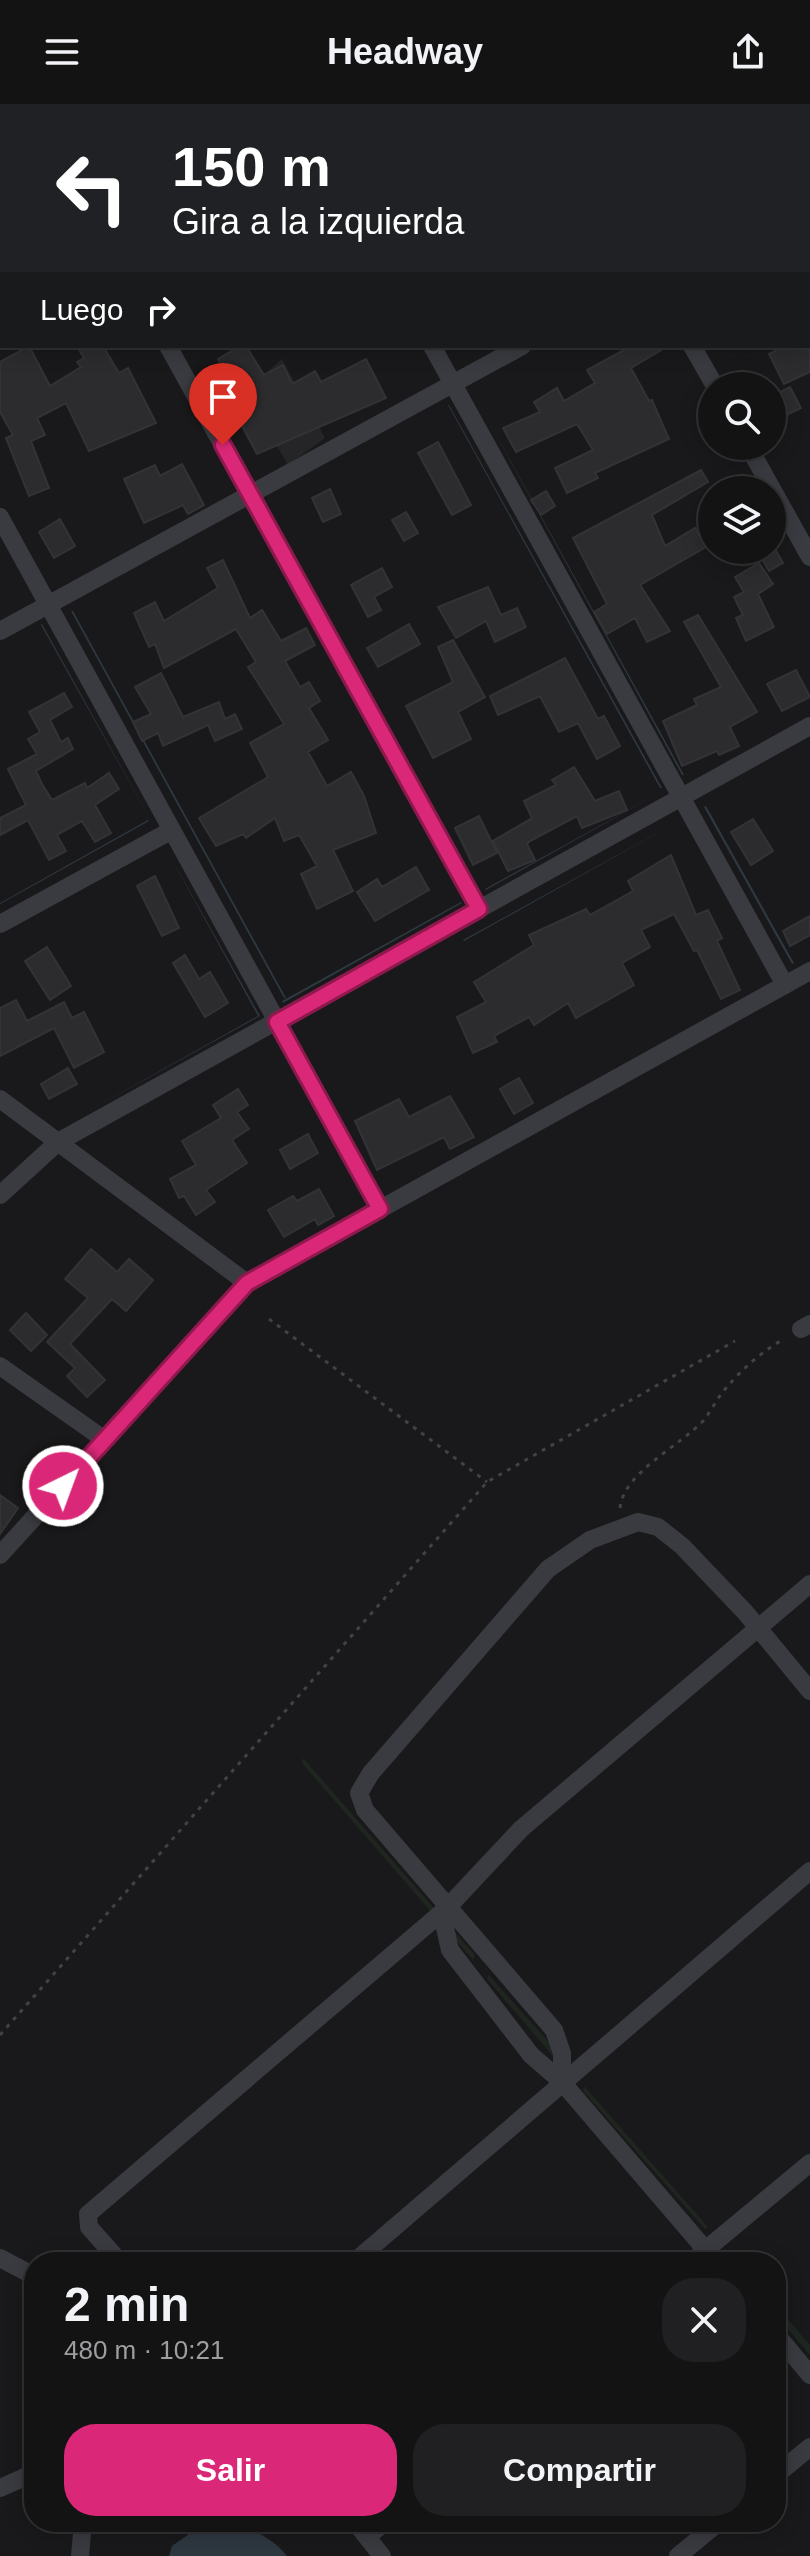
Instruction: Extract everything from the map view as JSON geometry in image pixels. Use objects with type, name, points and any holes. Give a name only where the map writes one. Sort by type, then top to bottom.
[{"type":"street","points":[[169,348],[479,909]]},
{"type":"street","points":[[433,348],[785,985]]},
{"type":"street","points":[[0,631],[518,348]]},
{"type":"street","points":[[693,348],[707,372]]},
{"type":"street","points":[[756,460],[810,557]]},
{"type":"street","points":[[0,517],[380,1209]]},
{"type":"street","points":[[0,1195],[58,1142],[810,726]]},
{"type":"street","points":[[0,924],[172,830]]},
{"type":"street","points":[[0,1555],[247,1283],[810,971]]},
{"type":"street","points":[[0,1099],[247,1283]]},
{"type":"street","points":[[0,1366],[105,1440]]},
{"type":"street","points":[[562,2082],[562,2053],[554,2030],[365,1810],[359,1793],[371,1773],[548,1569],[590,1540],[638,1522],[658,1527],[690,1554],[810,1691]]},
{"type":"street","points":[[111,2252],[89,2227],[88,2214],[447,1908],[521,1829],[810,1584]]},
{"type":"street","points":[[366,2252],[810,1871]]},
{"type":"street","points":[[447,1908],[445,1928],[450,1950],[531,2055],[562,2082],[699,2252]]},
{"type":"street","points":[[711,2252],[810,2163]]},
{"type":"street","points":[[0,2258],[24,2271]]},
{"type":"street","points":[[786,2346],[810,2375]]},
{"type":"street","points":[[786,2467],[810,2447]]},
{"type":"street","points":[[0,2488],[24,2477]]},
{"type":"street","points":[[80,2556],[82,2532]]},
{"type":"street","points":[[363,2532],[382,2556]]},
{"type":"street","points":[[367,2537],[373,2532]]},
{"type":"street","points":[[678,2556],[707,2532]]},
{"type":"path","points":[[269,1319],[487,1482]]},
{"type":"path","points":[[618,1527],[621,1497],[653,1461],[702,1422],[728,1386],[769,1347],[806,1326]]},
{"type":"path","points":[[0,2035],[487,1482],[735,1341]]},
{"type":"shaded area","points":[[282,359],[325,438],[288,465],[245,391]]},
{"type":"shaded area","points":[[471,389],[684,775],[682,775]]},
{"type":"shaded area","points":[[449,405],[662,788],[660,788]]},
{"type":"shaded area","points":[[73,611],[286,998],[284,998]]},
{"type":"shaded area","points":[[42,624],[155,828],[41,625]]},
{"type":"shaded area","points":[[661,792],[486,890],[485,889]]},
{"type":"shaded area","points":[[706,806],[794,963],[704,807]]},
{"type":"shaded area","points":[[681,820],[464,941],[463,940]]},
{"type":"shaded area","points":[[149,821],[0,904],[0,903]]},
{"type":"shaded area","points":[[165,847],[260,1016],[81,1115],[258,1016]]},
{"type":"shaded area","points":[[462,903],[283,1003],[282,1001]]},
{"type":"shaded area","points":[[303,1758],[475,1955],[473,1960],[302,1763]]},
{"type":"shaded area","points":[[488,1974],[563,2058],[558,2062],[487,1979]]},
{"type":"shaded area","points":[[584,2086],[707,2226],[706,2230],[583,2091]]},
{"type":"shaded area","points":[[786,2317],[810,2345],[810,2355],[786,2327]]},
{"type":"shaded area","points":[[192,2532],[255,2532],[287,2556],[169,2556],[172,2546]]},
{"type":"building","points":[[30,348],[50,386],[81,367],[77,362],[84,358],[78,348],[104,348],[119,373],[128,368],[156,423],[89,451],[66,403],[37,418],[45,435],[31,441],[49,488],[29,496],[6,438],[13,435],[0,412],[0,362]]},
{"type":"building","points":[[237,348],[247,348],[264,375],[283,365],[292,384],[315,371],[321,382],[366,359],[386,398],[257,454],[233,409],[244,402],[218,359]]},
{"type":"building","points":[[627,348],[665,348],[631,368],[649,401],[652,400],[669,439],[595,473],[598,478],[567,493],[555,468],[593,450],[577,424],[516,452],[503,428],[540,412],[534,402],[557,388],[564,401],[595,383],[587,370]]},
{"type":"building","points":[[781,348],[810,348],[810,372],[786,383],[786,372],[778,372],[769,354]]},
{"type":"building","points":[[790,387],[801,408],[786,415],[786,389]]},
{"type":"building","points":[[438,442],[471,505],[452,515],[418,453]]},
{"type":"building","points":[[182,464],[204,505],[188,514],[183,505],[144,523],[124,479],[155,465],[160,476]]},
{"type":"building","points":[[701,470],[704,476],[698,476],[698,488],[652,515],[665,546],[695,528],[698,552],[640,585],[670,631],[647,642],[635,618],[607,634],[594,612],[607,604],[573,538]]},
{"type":"building","points":[[330,489],[341,514],[323,522],[312,498]]},
{"type":"building","points":[[546,491],[555,506],[541,515],[531,500]]},
{"type":"building","points":[[406,512],[418,533],[404,541],[392,520]]},
{"type":"building","points":[[60,519],[75,546],[54,558],[39,532]]},
{"type":"building","points":[[223,560],[250,618],[262,610],[281,641],[306,628],[315,645],[285,661],[300,687],[309,682],[320,701],[309,708],[328,740],[308,752],[327,786],[351,772],[364,796],[376,833],[333,850],[353,891],[317,909],[301,874],[317,866],[299,835],[284,841],[275,818],[246,838],[243,834],[216,846],[199,818],[268,777],[250,743],[284,724],[248,667],[256,662],[236,629],[164,668],[155,644],[149,647],[134,613],[155,602],[164,621],[218,588],[207,568]]},
{"type":"building","points":[[760,564],[773,584],[758,594],[774,627],[746,641],[736,618],[743,615],[734,597],[744,592],[735,577]]},
{"type":"building","points":[[765,564],[781,564],[769,571]]},
{"type":"building","points":[[382,568],[392,587],[374,597],[381,610],[368,617],[351,585]]},
{"type":"building","points":[[488,587],[501,615],[517,608],[526,627],[495,642],[486,621],[456,638],[438,607]]},
{"type":"building","points":[[698,615],[757,712],[730,727],[739,746],[719,755],[717,751],[682,766],[663,721],[697,705],[694,699],[721,687],[684,622]]},
{"type":"building","points":[[409,624],[420,644],[378,667],[367,648]]},
{"type":"building","points":[[453,640],[485,697],[458,712],[471,739],[433,758],[406,706],[453,682],[438,647]]},
{"type":"building","points":[[565,658],[598,719],[604,716],[620,746],[597,759],[578,723],[559,732],[540,696],[498,715],[490,696]]},
{"type":"building","points":[[796,670],[810,697],[782,711],[767,684]]},
{"type":"building","points":[[161,673],[183,717],[219,702],[225,719],[235,714],[242,729],[215,741],[208,725],[163,746],[158,733],[142,741],[133,722],[151,714],[135,687]]},
{"type":"building","points":[[64,693],[72,707],[50,720],[61,742],[68,738],[73,749],[36,771],[42,784],[52,800],[85,783],[87,788],[109,773],[119,789],[95,805],[111,833],[95,842],[82,821],[57,835],[66,851],[49,860],[28,820],[0,835],[0,818],[26,805],[8,769],[37,754],[28,739],[40,732],[29,712]]},
{"type":"building","points":[[574,767],[595,801],[619,791],[627,810],[582,828],[577,816],[530,841],[527,844],[535,860],[508,871],[493,841],[532,818],[524,801],[556,785],[552,780]]},
{"type":"building","points":[[479,816],[497,853],[473,865],[455,828]]},
{"type":"building","points":[[753,819],[773,851],[751,865],[731,832]]},
{"type":"building","points":[[671,855],[696,915],[708,910],[722,938],[717,941],[740,990],[721,999],[697,950],[694,951],[674,914],[641,930],[650,947],[622,963],[634,985],[576,1018],[568,1003],[534,1025],[529,1017],[494,1036],[497,1042],[473,1053],[457,1017],[486,1002],[474,982],[534,945],[529,935],[586,909],[590,915],[633,891],[628,881]]},
{"type":"building","points":[[416,867],[429,890],[375,921],[357,892],[377,879],[382,887]]},
{"type":"building","points":[[155,876],[179,928],[162,936],[137,886]]},
{"type":"building","points":[[810,916],[810,935],[790,946],[783,931]]},
{"type":"building","points":[[47,947],[71,986],[50,1000],[25,961]]},
{"type":"building","points":[[185,955],[199,979],[210,972],[228,1003],[205,1017],[173,963]]},
{"type":"building","points":[[16,1000],[27,1021],[64,1002],[72,1018],[84,1012],[104,1052],[74,1068],[54,1028],[0,1056],[0,1008]]},
{"type":"building","points":[[68,1068],[77,1084],[49,1099],[41,1084]]},
{"type":"building","points":[[519,1078],[533,1103],[514,1114],[500,1089]]},
{"type":"building","points":[[238,1089],[248,1105],[237,1112],[249,1129],[232,1140],[247,1163],[206,1190],[215,1202],[196,1215],[184,1196],[179,1198],[170,1179],[196,1165],[182,1141],[221,1118],[213,1105]]},
{"type":"building","points":[[450,1096],[474,1137],[450,1149],[444,1137],[377,1170],[355,1121],[399,1099],[409,1117]]},
{"type":"building","points":[[308,1134],[318,1153],[290,1169],[280,1150]]},
{"type":"building","points":[[319,1189],[334,1216],[318,1225],[315,1219],[284,1237],[268,1210],[293,1196],[297,1201]]},
{"type":"building","points":[[91,1249],[117,1272],[129,1259],[153,1280],[126,1311],[112,1299],[70,1344],[105,1380],[87,1397],[67,1376],[75,1368],[47,1342],[88,1298],[65,1279]]},
{"type":"building","points":[[26,1313],[47,1335],[31,1351],[10,1330]]},
{"type":"building","points":[[0,1495],[18,1508],[0,1534]]},
{"type":"route","points":[[63,1486],[247,1283],[380,1209],[277,1022],[479,909],[223,445]]}]
